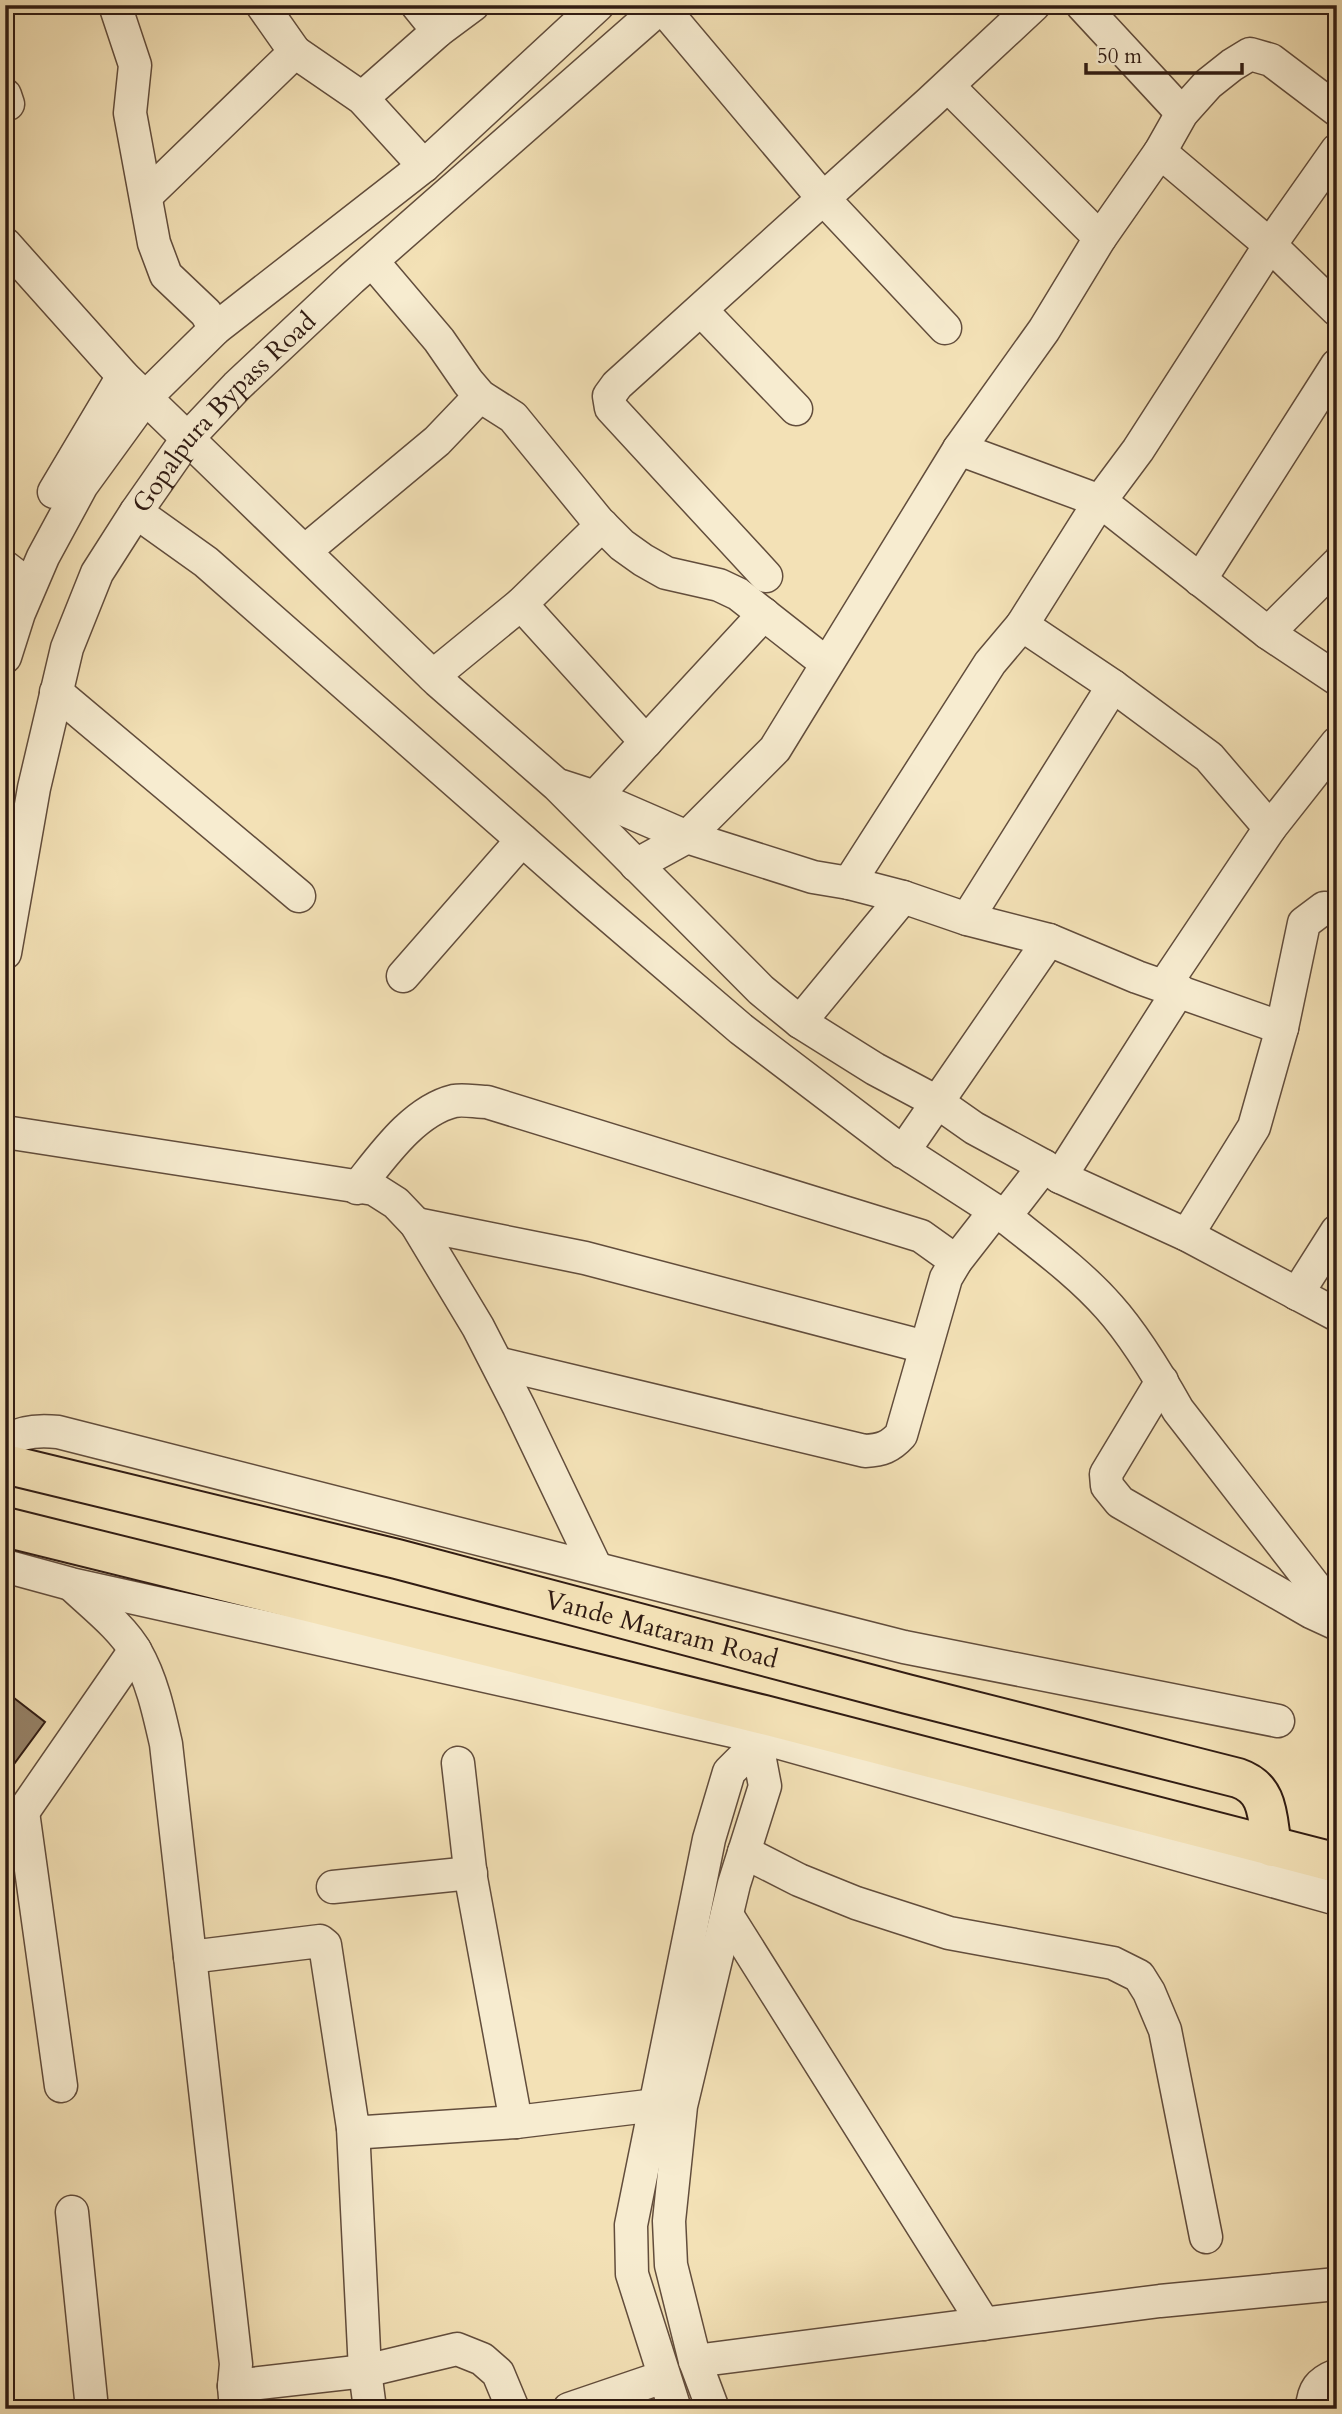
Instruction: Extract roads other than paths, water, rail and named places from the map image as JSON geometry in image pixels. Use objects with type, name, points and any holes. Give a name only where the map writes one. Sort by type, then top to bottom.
[{"type":"main road","name":"Vande Mataram Road","points":[[5,1464],[397,1559],[1238,1778],[1253,1784],[1261,1794],[1272,1847]]},
{"type":"main road","points":[[5,1527],[760,1732],[1334,1859]]},
{"type":"street","points":[[116,5],[135,65],[130,113],[154,243],[166,275],[206,313],[215,329]]},
{"type":"street","points":[[262,5],[295,52],[362,98],[424,166]]},
{"type":"street","points":[[417,5],[439,31]]},
{"type":"street","points":[[362,98],[439,31],[474,5]]},
{"type":"street","name":"Gopalpura Bypass Road","points":[[5,657],[33,579],[82,485],[146,397],[215,329],[424,166],[598,5]]},
{"type":"street","points":[[766,576],[611,408],[609,396],[617,385],[1034,5]]},
{"type":"street","points":[[1082,5],[1182,113]]},
{"type":"street","points":[[662,6],[822,197],[945,328]]},
{"type":"street","name":"Gopalpura Bypass Road","points":[[5,953],[34,788],[67,648],[97,573],[136,512],[187,439],[237,386],[372,261],[662,6]]},
{"type":"street","points":[[146,196],[295,52]]},
{"type":"street","points":[[636,865],[687,837],[775,749],[959,449],[1044,330],[1100,238],[1160,152],[1182,113],[1209,84],[1250,54],[1272,60],[1337,110]]},
{"type":"street","points":[[948,86],[1100,238]]},
{"type":"street","points":[[849,883],[990,663],[1022,625],[1100,501],[1138,450],[1270,245],[1337,150]]},
{"type":"street","points":[[1160,152],[1270,245],[1337,310]]},
{"type":"street","points":[[5,244],[123,376],[187,439],[433,676],[557,785],[761,990],[800,1022],[875,1069],[937,1102],[974,1128],[1052,1171],[1187,1235],[1337,1315]]},
{"type":"street","points":[[372,261],[439,340],[480,396],[513,417],[602,525],[622,545],[666,573],[738,594],[826,663]]},
{"type":"street","points":[[701,310],[796,409]]},
{"type":"street","points":[[1200,580],[1337,365]]},
{"type":"street","points":[[5,611],[12,572],[42,514],[123,376]]},
{"type":"street","points":[[305,551],[437,441],[480,396]]},
{"type":"street","points":[[959,449],[1100,501],[1268,633],[1337,679]]},
{"type":"street","points":[[136,512],[206,562],[741,1030],[903,1152],[1002,1215],[1063,1263],[1110,1308],[1162,1381],[1178,1410],[1337,1615]]},
{"type":"street","points":[[433,676],[521,604],[602,525]]},
{"type":"street","points":[[1268,633],[1337,564]]},
{"type":"street","points":[[521,604],[646,742]]},
{"type":"street","points":[[595,797],[764,614]]},
{"type":"street","points":[[1022,625],[1113,686],[1209,757],[1270,828]]},
{"type":"street","points":[[967,919],[1113,686]]},
{"type":"street","points":[[56,692],[299,896]]},
{"type":"street","points":[[497,1363],[866,1451],[883,1450],[891,1446],[901,1434],[946,1278],[956,1261],[1052,1171],[1171,988],[1270,828],[1337,743]]},
{"type":"street","points":[[557,785],[595,797],[687,837],[813,877],[903,897],[967,919],[1049,940],[1282,1028]]},
{"type":"street","points":[[403,976],[522,840]]},
{"type":"street","points":[[800,1022],[903,897]]},
{"type":"street","points":[[1187,1235],[1254,1127],[1282,1028],[1304,923],[1324,908],[1337,909]]},
{"type":"street","points":[[903,1152],[1049,940]]},
{"type":"street","points":[[357,1188],[399,1136],[431,1111],[455,1101],[487,1102],[921,1236],[956,1261]]},
{"type":"street","points":[[5,1132],[374,1189],[396,1203],[416,1224],[478,1327],[596,1568]]},
{"type":"street","points":[[416,1224],[584,1258],[925,1347]]},
{"type":"street","points":[[1297,1294],[1337,1231]]},
{"type":"street","points":[[1162,1381],[1106,1474],[1107,1486],[1121,1502],[1311,1612],[1337,1624]]},
{"type":"street","points":[[5,1442],[12,1437],[38,1430],[58,1432],[904,1647],[1278,1721]]},
{"type":"street","points":[[5,1566],[71,1584],[760,1732],[1337,1899]]},
{"type":"street","points":[[71,1584],[111,1622],[135,1650],[158,1704],[166,1744],[236,2364],[235,2397],[457,2349],[482,2359],[498,2373],[513,2409]]},
{"type":"street","points":[[61,2086],[14,1817],[135,1650]]},
{"type":"street","points":[[713,2409],[695,2361],[671,2265],[668,2221],[681,2106],[727,1915],[765,1786],[760,1732]]},
{"type":"street","points":[[675,2409],[632,2274],[631,2225],[709,1839],[729,1772],[760,1732]]},
{"type":"street","points":[[458,1763],[471,1873],[516,2122]]},
{"type":"street","points":[[744,1852],[810,1885],[949,1933],[1113,1963],[1139,1976],[1165,2030],[1206,2237]]},
{"type":"street","points":[[333,1887],[471,1873]]},
{"type":"street","points":[[727,1915],[984,2324]]},
{"type":"street","points":[[190,1957],[320,1941],[325,1945],[353,2128],[365,2371],[370,2409]]},
{"type":"street","points":[[353,2128],[366,2132],[516,2122],[656,2105]]},
{"type":"street","points":[[72,2213],[92,2409]]},
{"type":"street","points":[[695,2361],[1160,2301],[1337,2284]]},
{"type":"street","points":[[1312,2409],[1315,2391],[1324,2380],[1337,2375]]},
{"type":"street","points":[[569,2409],[663,2377]]}]
